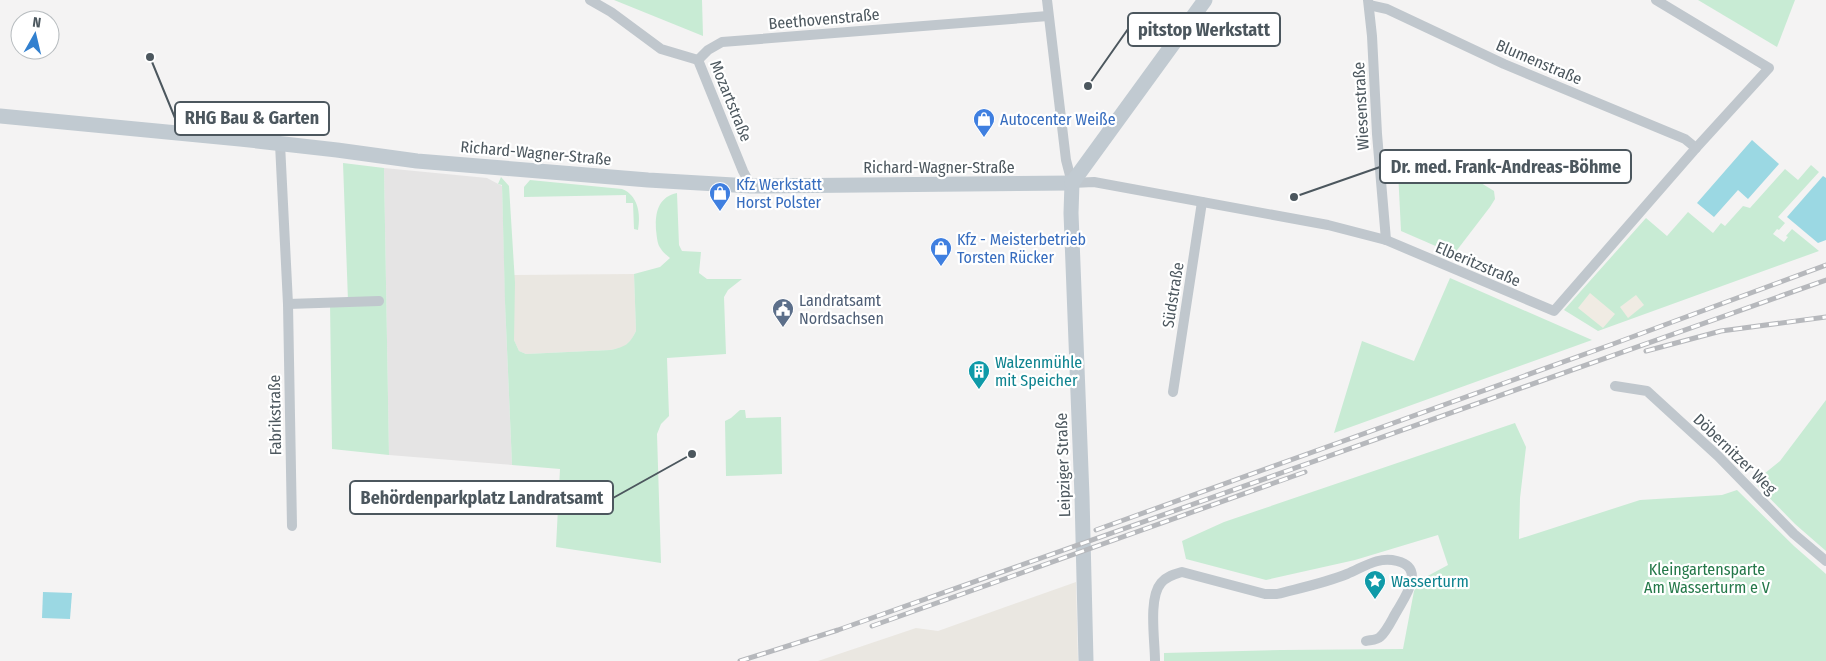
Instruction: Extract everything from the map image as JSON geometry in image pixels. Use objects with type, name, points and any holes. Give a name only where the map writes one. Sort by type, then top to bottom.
[{"type":"street","name":"Mozartstraße","points":[[590,0],[611,12],[661,49],[698,60],[743,171],[751,186]]},
{"type":"street","name":"Leipziger Straße","points":[[1047,0],[1066,160],[1072,184],[1070,213],[1082,496],[1086,661]]},
{"type":"street","points":[[1072,184],[1205,0]]},
{"type":"street","name":"Elberitzstraße","points":[[1072,184],[1094,182],[1328,225],[1386,240],[1554,311],[1696,148],[1769,68],[1656,0]]},
{"type":"street","name":"Blumenstraße","points":[[1369,2],[1388,9],[1504,64],[1684,139],[1696,148]]},
{"type":"street","name":"Wiesenstraße","points":[[1369,2],[1386,240]]},
{"type":"street","name":"Beethovenstraße","points":[[698,60],[708,50],[722,42],[1048,16]]},
{"type":"street","name":"Richard-Wagner-Straße","points":[[0,116],[488,167],[751,186],[1072,184]]},
{"type":"street","name":"Fabrikstraße","points":[[280,144],[288,304],[292,526]]},
{"type":"street","name":"Südstraße","points":[[1174,392],[1202,202]]},
{"type":"street","points":[[288,304],[379,301]]},
{"type":"street","name":"Döbernitzer Weg","points":[[1615,386],[1647,391],[1718,456],[1794,534],[1826,561]]},
{"type":"street","points":[[1155,661],[1154,604],[1156,593],[1161,583],[1170,576],[1182,572],[1197,574],[1265,594],[1277,594],[1347,574],[1365,564],[1384,559],[1399,561],[1409,567],[1412,575],[1410,588],[1384,632],[1379,638],[1366,641]]},
{"type":"shaded area","points":[[384,168],[487,178],[502,186],[512,465],[389,455]]},
{"type":"shaded area","points":[[634,274],[636,331],[632,339],[624,347],[610,350],[526,354],[519,351],[514,340],[514,275]]},
{"type":"shaded area","points":[[1076,582],[1078,661],[818,661],[916,628],[938,631]]},
{"type":"green space","points":[[614,0],[702,0],[703,36]]},
{"type":"green space","points":[[1698,0],[1795,0],[1777,47]]},
{"type":"green space","points":[[1397,151],[1481,183],[1494,191],[1495,199],[1490,207],[1454,254],[1401,231]]},
{"type":"green space","points":[[343,163],[384,168],[389,455],[332,449],[330,302],[348,301]]},
{"type":"green space","points":[[1811,165],[1819,172],[1778,217],[1785,223],[1773,234],[1784,242],[1792,229],[1819,251],[1598,331],[1564,310],[1646,218],[1667,236],[1688,212],[1713,233],[1721,223],[1725,226],[1743,206],[1750,208],[1785,169],[1798,180]]},
{"type":"green space","points":[[501,177],[509,186],[515,283],[514,340],[519,351],[526,354],[610,350],[629,342],[636,331],[634,274],[660,267],[670,258],[659,245],[656,224],[659,207],[671,195],[677,193],[679,245],[682,251],[701,252],[699,273],[707,279],[742,279],[728,290],[724,297],[726,354],[667,358],[669,416],[661,424],[657,434],[661,563],[556,547],[560,469],[512,465],[502,185],[498,184]]},
{"type":"green space","points":[[530,180],[622,189],[635,200],[639,218],[638,230],[634,229],[633,203],[626,203],[626,195],[524,197],[524,187]]},
{"type":"green space","points":[[1450,278],[1592,340],[1334,433],[1362,341],[1414,361]]},
{"type":"green space","points":[[1826,400],[1826,551],[1795,524],[1754,482],[1780,461]]},
{"type":"green space","points":[[740,410],[745,410],[746,418],[781,417],[782,474],[726,476],[725,421]]},
{"type":"green space","name":"Kleingartensparte Am Wasserturm e V","points":[[1515,423],[1526,447],[1520,498],[1519,539],[1640,500],[1722,495],[1737,490],[1794,546],[1826,574],[1826,661],[1164,661],[1164,653],[1403,649],[1414,591],[1422,579],[1448,565],[1438,535],[1355,560],[1266,580],[1186,559],[1182,541],[1224,522]]},
{"type":"sand","points":[[1590,293],[1615,314],[1603,328],[1578,308]]},
{"type":"sand","points":[[1636,295],[1644,305],[1628,318],[1620,307]]},
{"type":"water","points":[[1752,140],[1779,164],[1748,199],[1738,190],[1714,217],[1697,203]]},
{"type":"water","points":[[1823,176],[1826,178],[1826,240],[1818,243],[1787,217]]},
{"type":"water","points":[[43,592],[72,593],[70,619],[42,618]]},
{"type":"railway","points":[[1096,530],[1613,344],[1826,265]]},
{"type":"railway","points":[[740,661],[838,630],[1826,280]]},
{"type":"railway","points":[[1646,351],[1721,331],[1826,317]]},
{"type":"railway","points":[[872,626],[1305,472]]},
{"type":"place","name":"RHG Bau & Garten","points":[[150,57]]},
{"type":"place","name":"pitstop Werkstatt","points":[[1088,86]]},
{"type":"place","name":"Autocenter Weiße","points":[[984,138]]},
{"type":"place","name":"Dr. med. Frank-Andreas-Böhme","points":[[1294,197]]},
{"type":"place","name":"Kfz Werkstatt Horst Polster","points":[[720,212]]},
{"type":"place","name":"Kfz - Meisterbetrieb Torsten Rücker","points":[[941,267]]},
{"type":"place","name":"Landratsamt Nordsachsen","points":[[783,328]]},
{"type":"place","name":"Walzenmühle mit Speicher","points":[[979,390]]},
{"type":"place","name":"Behördenparkplatz Landratsamt","points":[[692,454]]},
{"type":"place","name":"Wasserturm","points":[[1375,600]]}]
